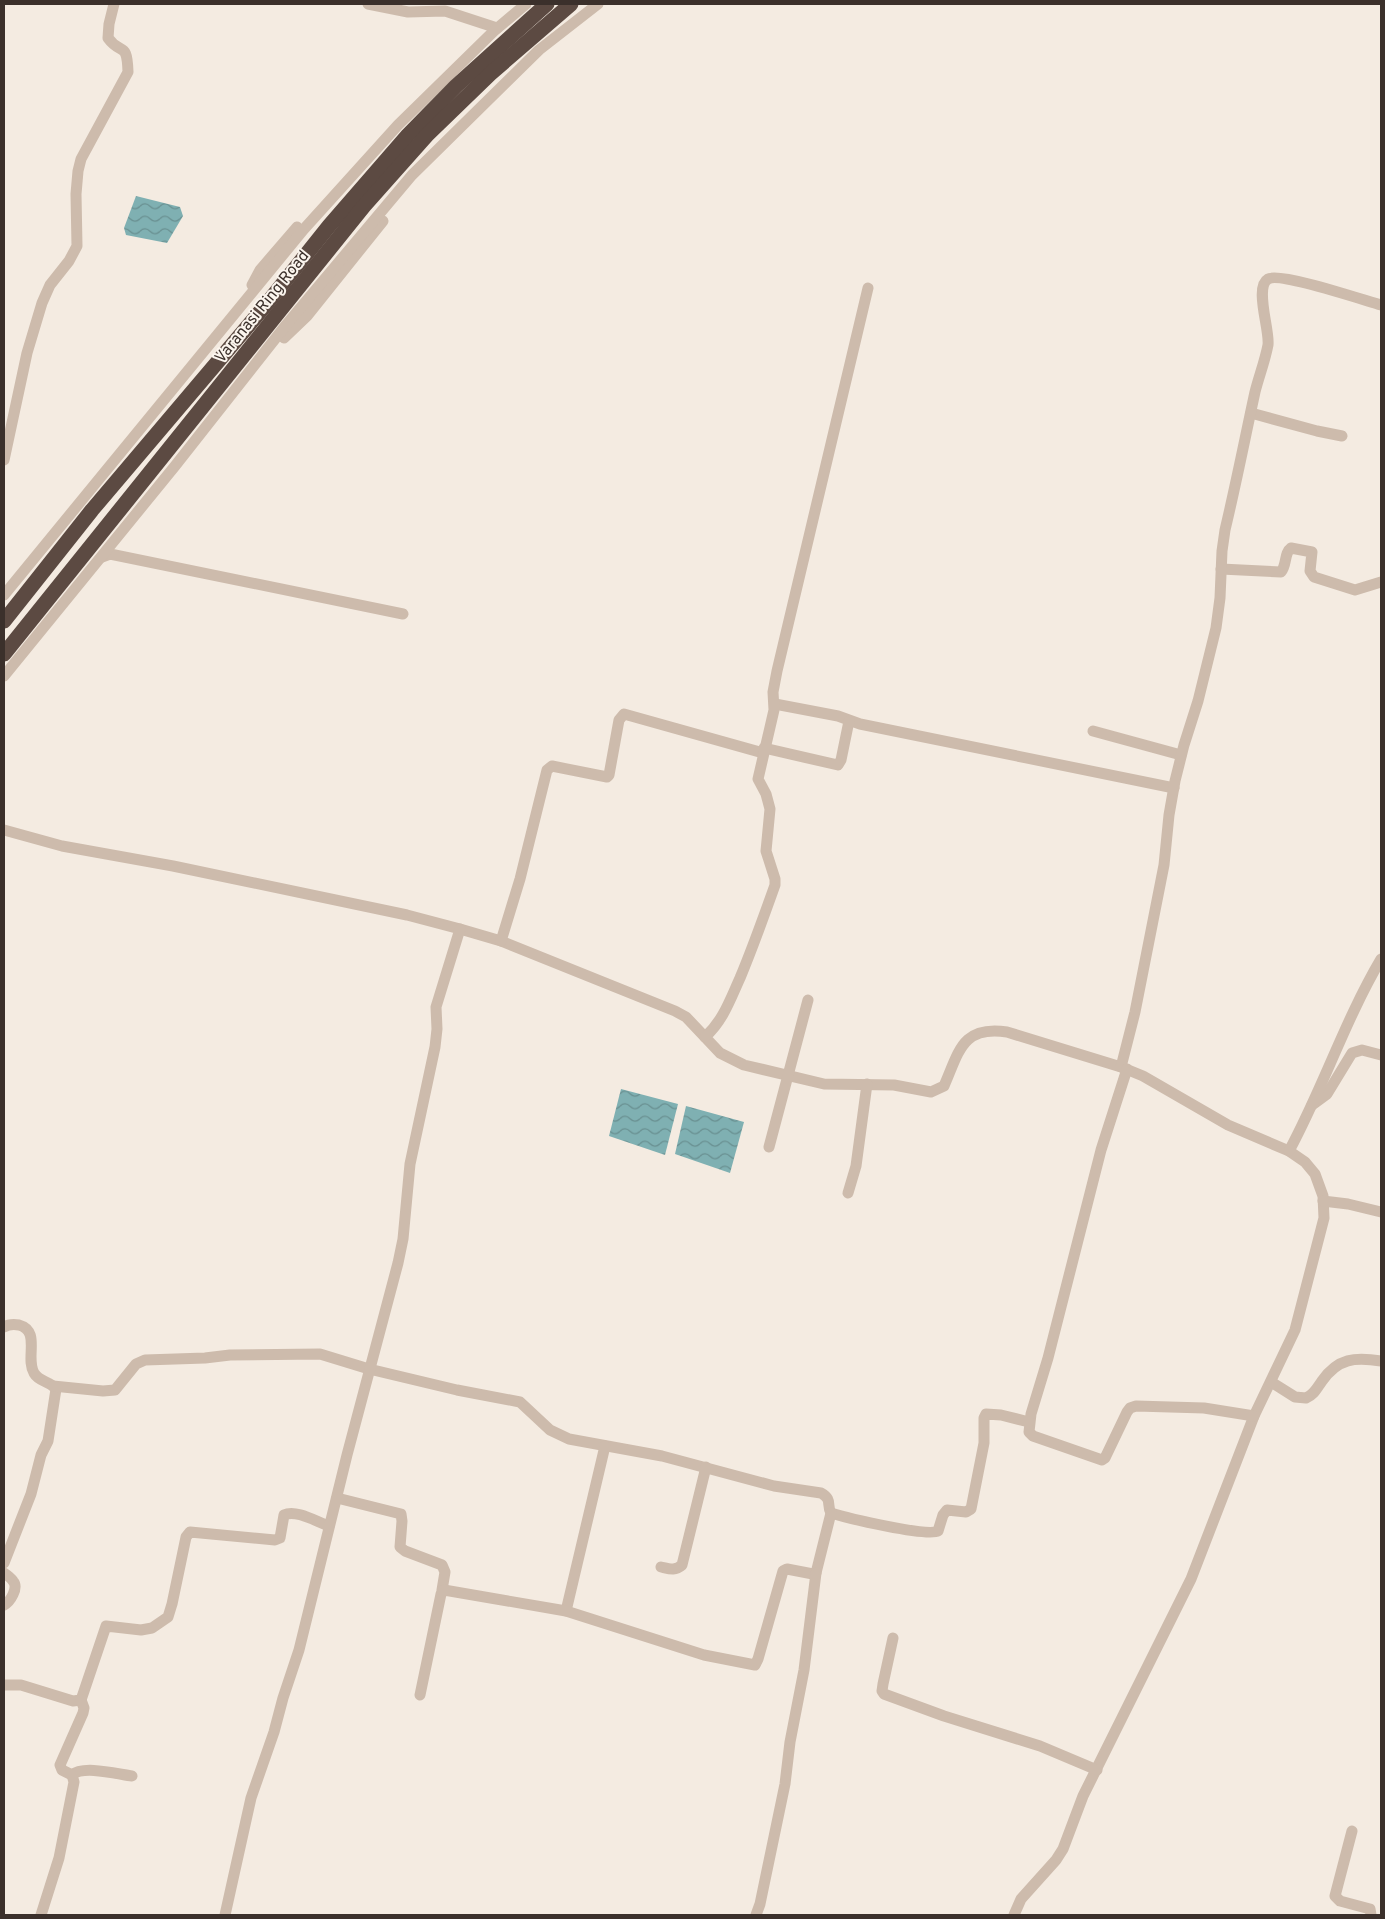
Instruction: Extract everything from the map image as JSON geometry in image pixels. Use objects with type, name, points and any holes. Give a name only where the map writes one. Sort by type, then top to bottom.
[{"type":"highway","points":[[4,621],[92,510],[265,306],[329,226],[408,135],[456,86],[548,4]]},
{"type":"highway","name":"Varanasi Ring Road","points":[[4,654],[364,206],[428,134],[490,74],[572,4]]},
{"type":"street","points":[[4,460],[27,352],[42,303],[50,285],[70,261],[77,246],[76,194],[81,159],[128,72],[125,51],[108,38],[114,4]]},
{"type":"street","points":[[368,4],[408,12],[445,11],[497,28]]},
{"type":"street","points":[[4,593],[304,229],[398,125],[497,28],[526,4]]},
{"type":"street","points":[[4,676],[253,368],[414,173],[539,50],[598,4]]},
{"type":"street","points":[[1254,1416],[1204,1408],[1136,1406],[1130,1408],[1127,1412],[1105,1458],[1102,1460],[1033,1436],[1029,1432],[1029,1422],[1048,1358],[1124,1068],[1164,865],[1174,788],[1181,755],[1198,701],[1216,628],[1225,530],[1268,344],[1268,332],[1262,305],[1264,282],[1268,278],[1273,277],[1289,279],[1381,306]]},
{"type":"street","points":[[705,1037],[719,1023],[727,1008],[757,938],[774,885],[766,851],[770,809],[766,794],[758,779],[763,750],[775,704],[774,692],[777,671],[868,288]]},
{"type":"street","points":[[1251,413],[1342,436]]},
{"type":"street","points":[[1221,569],[1281,572],[1284,569],[1287,551],[1291,548],[1312,552],[1310,571],[1314,577],[1355,590],[1381,582]]},
{"type":"street","points":[[102,557],[110,554],[403,614]]},
{"type":"street","points":[[775,704],[1174,788]]},
{"type":"street","points":[[501,941],[520,879],[547,770],[552,766],[607,777],[609,775],[619,720],[624,714],[763,750],[838,765],[841,760],[849,721]]},
{"type":"street","points":[[1093,731],[1181,755]]},
{"type":"street","points":[[4,830],[62,846],[173,866],[407,915],[501,941],[675,1011],[686,1017],[720,1053],[732,1060],[787,1076],[824,1084],[894,1084],[931,1092],[944,1086],[963,1044],[971,1036],[981,1031],[995,1030],[1006,1032],[1124,1068],[1143,1076],[1228,1125],[1289,1151],[1305,1162],[1315,1174],[1323,1201],[1324,1218],[1295,1330],[1254,1416],[1191,1579],[1084,1796],[1063,1849],[1056,1860],[1021,1898],[1014,1915]]},
{"type":"street","points":[[225,1915],[251,1798],[300,1650],[329,1526],[403,1239],[410,1164],[435,1047],[437,1029],[436,1007],[460,929]]},
{"type":"street","points":[[1289,1151],[1312,1105],[1356,1005],[1381,959]]},
{"type":"street","points":[[769,1147],[808,1000]]},
{"type":"street","points":[[1339,1043],[1352,1053]]},
{"type":"street","points":[[1312,1105],[1319,1102],[1327,1094],[1352,1053],[1362,1050],[1381,1055]]},
{"type":"street","points":[[848,1193],[856,1166],[867,1084]]},
{"type":"street","points":[[1323,1201],[1348,1204],[1381,1212]]},
{"type":"street","points":[[4,1328],[8,1325],[16,1324],[29,1331],[31,1337],[30,1360],[33,1372],[38,1378],[53,1386],[110,1391],[119,1386],[136,1364],[145,1360],[230,1355],[320,1354],[369,1369],[480,1395],[520,1402],[550,1430],[560,1436],[662,1456],[774,1486],[821,1493],[827,1497],[831,1513],[816,1573],[804,1670],[790,1742],[785,1784],[762,1895],[756,1915]]},
{"type":"street","points":[[1271,1382],[1295,1396],[1306,1398],[1314,1393],[1330,1370],[1346,1360],[1381,1360]]},
{"type":"street","points":[[4,1564],[31,1494],[41,1456],[50,1432],[56,1393],[53,1386]]},
{"type":"street","points":[[831,1513],[894,1527],[938,1531],[943,1515],[947,1510],[966,1512],[971,1509],[984,1443],[984,1418],[986,1414],[1001,1415],[1029,1422]]},
{"type":"street","points":[[566,1611],[605,1446]]},
{"type":"street","points":[[661,1567],[672,1569],[682,1565],[706,1467]]},
{"type":"street","points":[[337,1498],[401,1514],[400,1547],[405,1551],[442,1565],[445,1572],[420,1695]]},
{"type":"street","points":[[41,1915],[59,1858],[74,1782],[72,1775],[62,1770],[60,1765],[83,1713],[84,1708],[81,1700],[106,1626],[140,1630],[152,1628],[168,1617],[188,1534],[196,1532],[275,1540],[280,1538],[284,1515],[289,1513],[329,1526]]},
{"type":"street","points":[[442,1590],[566,1611],[704,1655],[755,1666],[783,1570],[816,1573]]},
{"type":"street","points":[[4,1573],[13,1580],[15,1587],[9,1602],[4,1605]]},
{"type":"street","points":[[893,1638],[883,1684],[882,1691],[884,1694],[944,1716],[1040,1746],[1097,1770]]},
{"type":"street","points":[[4,1684],[21,1686],[73,1701],[81,1700]]},
{"type":"street","points":[[72,1775],[79,1770],[88,1770],[132,1776]]},
{"type":"street","points":[[1352,1831],[1335,1896],[1340,1901],[1370,1909],[1371,1915]]},
{"type":"water","points":[[136,196],[180,207],[183,216],[167,243],[126,235],[124,228]]},
{"type":"water","points":[[621,1089],[678,1104],[665,1155],[609,1136]]},
{"type":"water","points":[[686,1106],[744,1122],[730,1173],[675,1154]]}]
